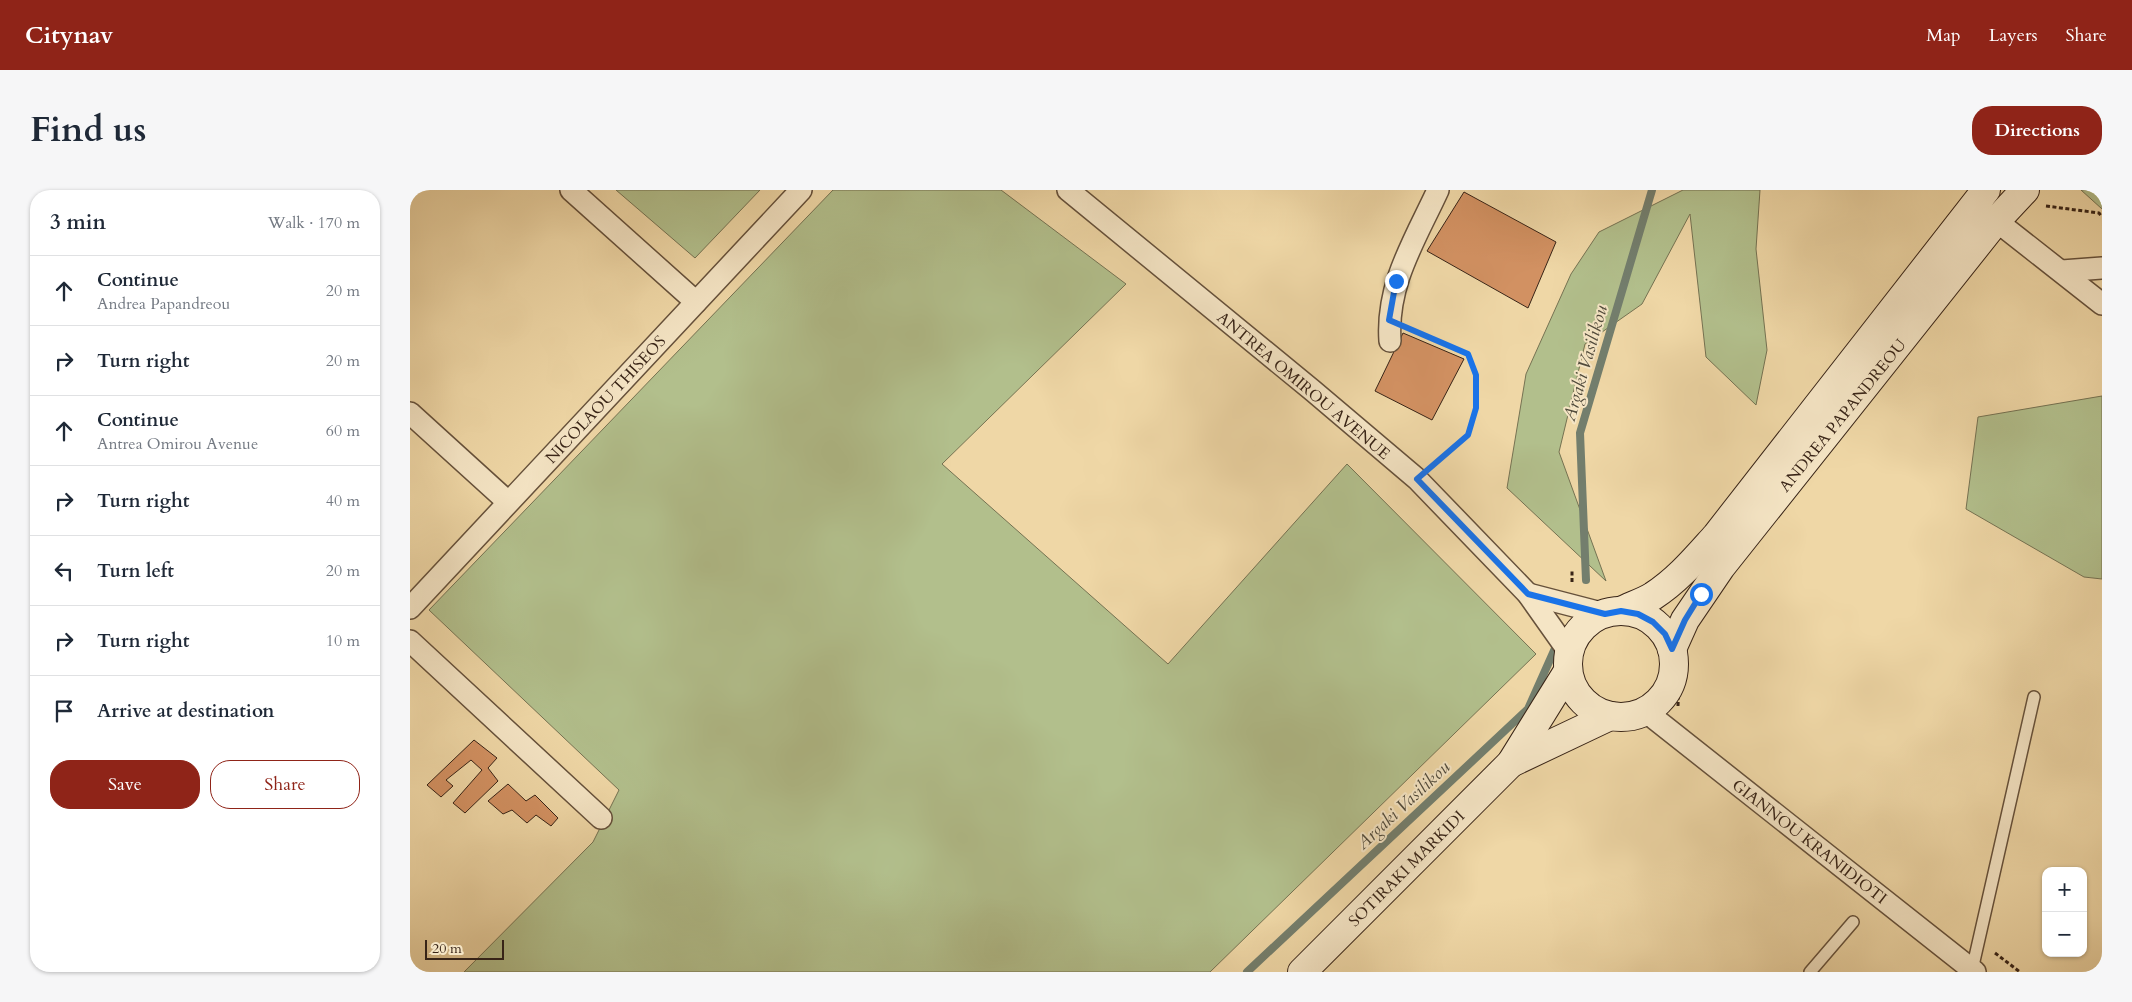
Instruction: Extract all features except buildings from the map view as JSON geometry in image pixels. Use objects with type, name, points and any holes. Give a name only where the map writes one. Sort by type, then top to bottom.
[{"type":"street","points":[[571,190],[696,302]]},
{"type":"street","name":"NICOLAOU THISEOS","points":[[410,608],[801,190]]},
{"type":"street","name":"ANTREA OMIROU AVENUE","points":[[1068,190],[1312,390],[1417,479],[1528,594],[1568,662]]},
{"type":"street","points":[[1389,331],[1396,281],[1438,190]]},
{"type":"street","points":[[1981,197],[1996,221],[2102,304]]},
{"type":"street","name":"ANDREA PAPANDREOU","points":[[1613,612],[1652,597],[1695,560],[1716,536],[1981,197]]},
{"type":"street","name":"ANDREA PAPANDREOU","points":[[1672,649],[1689,614],[1721,567],[1996,221],[2032,197]]},
{"type":"street","points":[[2062,271],[2102,268]]},
{"type":"street","points":[[410,413],[508,502]]},
{"type":"street","points":[[1528,594],[1613,612],[1638,614],[1653,622],[1665,634],[1672,649],[1674,664],[1666,691],[1657,703],[1645,711],[1634,715],[1610,716],[1595,710],[1582,700],[1572,687],[1568,662],[1576,634],[1590,620],[1613,612]]},
{"type":"street","points":[[410,641],[601,818]]},
{"type":"street","name":"SOTIRAKI MARKIDI","points":[[1302,972],[1511,763],[1568,662]]},
{"type":"street","name":"GIANNOU KRANIDIOTI","points":[[1645,711],[1973,971]]},
{"type":"street","name":"SOTIRAKI MARKIDI","points":[[1511,763],[1610,716]]},
{"type":"lane","points":[[1973,971],[2034,697]]},
{"type":"lane","points":[[1810,972],[1853,922]]},
{"type":"path","points":[[2032,197],[2099,214],[2102,217]]},
{"type":"path","points":[[1389,331],[1468,354],[1476,375],[1476,408],[1468,435],[1417,479]]},
{"type":"green space","points":[[616,190],[760,190],[695,258]]},
{"type":"green space","points":[[833,190],[1001,190],[1126,284],[942,464],[1168,664],[1347,464],[1536,654],[1210,972],[464,972],[593,842],[619,790],[429,610]]},
{"type":"green space","points":[[1683,190],[1760,190],[1756,249],[1767,350],[1756,405],[1706,357],[1690,214],[1642,304],[1585,344],[1559,452],[1606,581],[1507,488],[1526,374],[1571,274],[1599,232]]},
{"type":"green space","points":[[2081,190],[2102,190],[2102,209]]},
{"type":"green space","points":[[2102,396],[2102,579],[2084,577],[1966,509],[1978,417]]},
{"type":"waterway","name":"Argaki Vasilikou","points":[[1586,580],[1580,433],[1652,190]]},
{"type":"waterway","name":"Argaki Vasilikou","points":[[1247,972],[1528,709],[1557,644]]},
{"type":"route","points":[[1396,281],[1391,300],[1389,320],[1468,354],[1476,375],[1476,408],[1468,435],[1417,479],[1528,594],[1605,614],[1621,611],[1638,614],[1653,622],[1665,634],[1672,649],[1685,620],[1701,594]]}]
